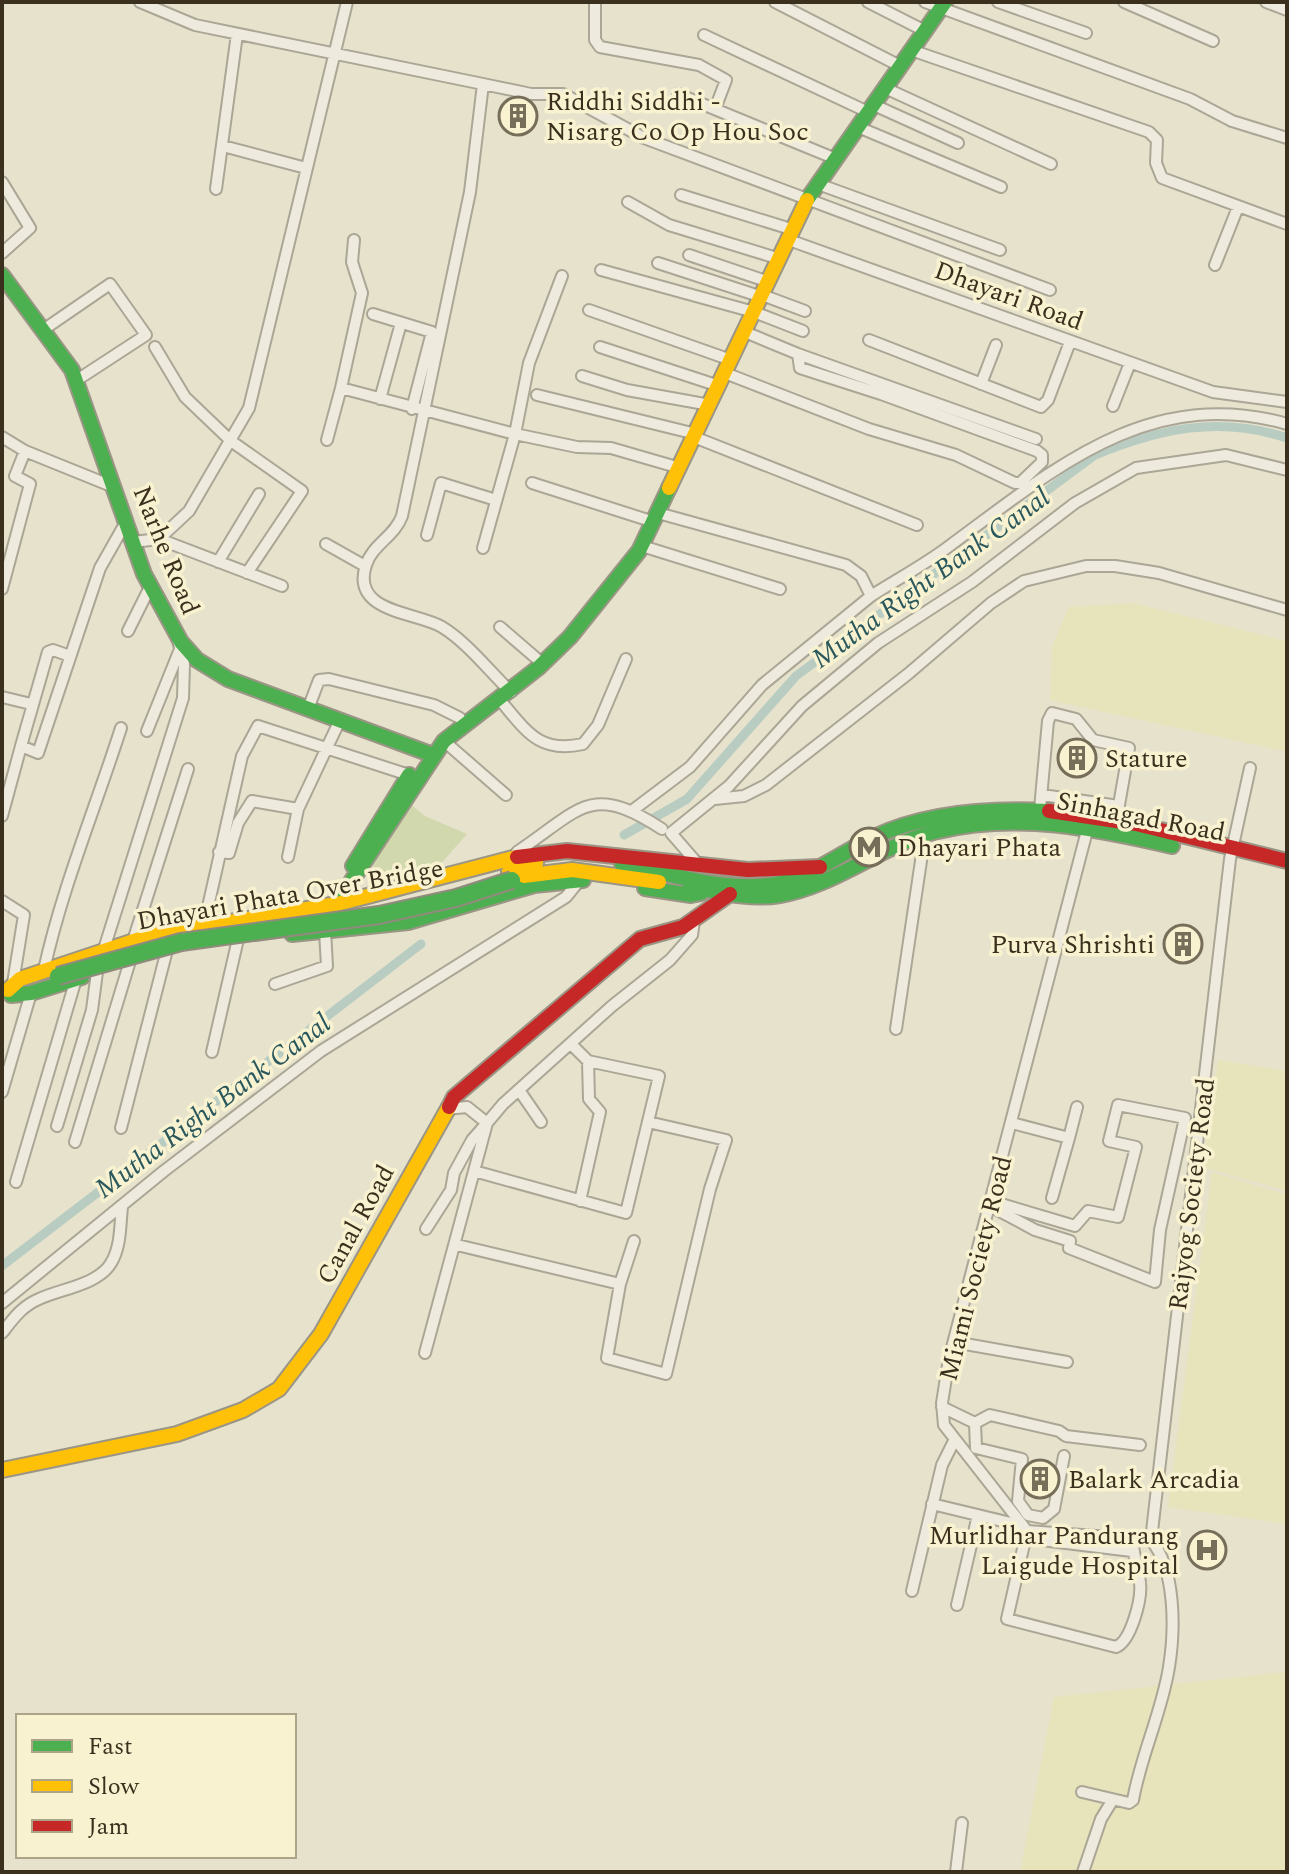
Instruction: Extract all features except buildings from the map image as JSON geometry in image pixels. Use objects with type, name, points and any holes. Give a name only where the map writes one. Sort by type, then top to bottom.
[{"type":"main road","points":[[329,931],[337,904],[429,754],[456,728],[505,692],[570,637],[642,546],[814,191],[925,31],[936,4]]},
{"type":"main road","name":"Narhe Road","points":[[2,275],[77,380],[150,587],[178,643],[197,660],[228,679],[429,754]]},
{"type":"main road","points":[[347,888],[346,879],[409,775],[460,718],[505,692],[564,631],[575,627]]},
{"type":"main road","name":"Sinhagad Road","points":[[820,867],[870,839],[906,824],[1041,802],[1118,814],[1287,872]]},
{"type":"main road","name":"Sinhagad Road","points":[[711,890],[770,896],[807,888],[886,847],[925,834],[1012,820],[1088,827],[1231,854],[1287,861]]},
{"type":"main road","points":[[53,972],[104,949],[203,924],[337,904],[509,870],[561,849],[767,871],[820,867]]},
{"type":"main road","name":"Dhayari Phata Over Bridge","points":[[7,993],[53,972],[181,942],[379,915],[456,898],[509,870],[554,861],[593,861],[753,885],[778,883],[820,867]]},
{"type":"main road","name":"Dhayari Phata Over Bridge","points":[[509,870],[533,873],[572,870],[711,890]]},
{"type":"main road","points":[[7,993],[31,993],[167,950],[205,943],[408,922],[534,885],[581,880],[691,895],[711,890]]},
{"type":"main road","name":"Canal Road","points":[[2,1470],[211,1423],[272,1394],[299,1369],[321,1334],[446,1109],[466,1085],[640,939],[698,917],[730,894]]},
{"type":"street","points":[[140,2],[195,25],[335,51],[531,94],[563,94],[644,138],[1000,250]]},
{"type":"street","points":[[159,539],[189,511],[249,408],[347,2]]},
{"type":"street","points":[[595,2],[595,40],[600,47],[699,65],[726,80],[715,109]]},
{"type":"street","points":[[775,2],[900,66]]},
{"type":"street","points":[[868,2],[925,31]]},
{"type":"street","points":[[998,2],[1086,33]]},
{"type":"street","points":[[1124,2],[1213,41]]},
{"type":"street","points":[[1266,2],[1287,10]]},
{"type":"street","points":[[936,4],[1190,99],[1232,121],[1287,138]]},
{"type":"street","points":[[216,189],[237,34]]},
{"type":"street","points":[[704,35],[958,143]]},
{"type":"street","points":[[911,50],[1149,132],[1157,140],[1156,163],[1162,178],[1287,224]]},
{"type":"street","points":[[483,84],[470,192],[400,523],[365,566],[364,586],[381,606],[441,626],[505,692],[544,744],[565,748],[583,744],[598,725],[626,659]]},
{"type":"street","points":[[885,88],[1051,164]]},
{"type":"street","points":[[678,94],[836,159]]},
{"type":"street","points":[[858,127],[1001,187]]},
{"type":"street","points":[[223,146],[306,168]]},
{"type":"street","points":[[2,182],[30,228],[2,253]]},
{"type":"street","points":[[814,191],[1050,290]]},
{"type":"street","name":"Dhayari Road","points":[[681,195],[1070,342],[1213,392],[1287,402]]},
{"type":"street","points":[[628,202],[669,225],[780,259]]},
{"type":"street","points":[[1215,265],[1238,207]]},
{"type":"street","points":[[327,440],[362,293],[352,262],[354,240]]},
{"type":"street","points":[[689,255],[805,311]]},
{"type":"street","points":[[658,263],[764,291]]},
{"type":"street","points":[[601,270],[754,312],[803,331]]},
{"type":"street","points":[[483,548],[515,434],[529,363],[562,276]]},
{"type":"street","points":[[43,330],[110,284],[146,335],[77,380]]},
{"type":"street","points":[[589,310],[725,373],[869,429],[956,455],[1015,483],[1020,483],[1042,462],[1042,455],[1037,451],[996,435],[800,368],[798,354]]},
{"type":"street","points":[[373,314],[432,332],[412,409]]},
{"type":"street","points":[[380,399],[401,323]]},
{"type":"street","points":[[745,332],[1036,439]]},
{"type":"street","points":[[869,340],[1043,406],[1070,342]]},
{"type":"street","points":[[981,384],[996,345]]},
{"type":"street","points":[[155,347],[185,397],[231,441],[302,491],[247,573]]},
{"type":"street","points":[[600,347],[725,373]]},
{"type":"street","points":[[1113,406],[1130,363]]},
{"type":"street","points":[[582,376],[627,390],[710,405]]},
{"type":"street","points":[[341,388],[515,434],[577,447],[611,448],[680,468]]},
{"type":"street","points":[[537,395],[692,433],[694,437],[917,525]]},
{"type":"street","points":[[633,810],[690,767],[762,685],[871,596],[944,550],[1086,448],[1159,420],[1235,413],[1287,424]]},
{"type":"street","points":[[2,437],[25,451],[114,487]]},
{"type":"street","points":[[2,589],[30,484],[15,476],[25,451]]},
{"type":"street","points":[[667,831],[712,800],[802,706],[867,652],[972,582],[1075,503],[1136,468],[1226,455],[1287,470]]},
{"type":"street","points":[[427,535],[441,483],[496,500]]},
{"type":"street","points":[[532,483],[656,518],[846,565],[861,576],[871,596]]},
{"type":"street","points":[[218,562],[259,494]]},
{"type":"street","points":[[21,746],[38,753],[100,568],[126,522]]},
{"type":"street","points":[[133,542],[159,539],[282,586]]},
{"type":"street","points":[[326,544],[365,566]]},
{"type":"street","points":[[642,546],[780,589]]},
{"type":"street","points":[[712,800],[744,796],[766,785],[908,674],[991,603],[1024,581],[1086,566],[1115,566],[1159,573],[1287,610]]},
{"type":"street","points":[[128,631],[150,587]]},
{"type":"street","points":[[500,627],[536,658]]},
{"type":"street","points":[[147,731],[178,643]]},
{"type":"street","points":[[104,949],[183,698],[178,643]]},
{"type":"street","points":[[2,816],[31,704],[50,650],[70,656]]},
{"type":"street","points":[[308,709],[319,680],[329,679],[434,705],[460,718]]},
{"type":"street","points":[[2,697],[31,704]]},
{"type":"street","points":[[1041,802],[1048,721],[1052,713],[1076,719],[1093,740],[1129,748],[1118,814]]},
{"type":"street","points":[[288,857],[298,809],[340,720]]},
{"type":"street","points":[[205,943],[203,924],[242,756],[258,726],[409,775]]},
{"type":"street","points":[[53,972],[57,908],[86,836],[121,728]]},
{"type":"street","points":[[444,741],[506,795]]},
{"type":"street","name":"Rajyog Society Road","points":[[1151,1540],[1231,854],[1250,768]]},
{"type":"street","points":[[133,941],[188,769]]},
{"type":"street","points":[[219,852],[229,853],[238,823],[252,801],[298,809]]},
{"type":"street","points":[[509,870],[582,809],[609,802],[633,810],[667,831],[697,863]]},
{"type":"street","name":"Miami Society Road","points":[[1026,1532],[944,1425],[942,1407],[954,1342],[1088,827]]},
{"type":"street","points":[[896,1029],[925,834]]},
{"type":"street","points":[[2,1303],[321,1051],[566,897],[581,880]]},
{"type":"street","points":[[2,901],[24,915],[7,993]]},
{"type":"street","points":[[426,1229],[451,1190],[454,1173],[472,1140],[519,1090],[670,960],[692,935],[698,917]]},
{"type":"street","points":[[275,984],[327,966],[329,931]]},
{"type":"street","points":[[212,1052],[238,939]]},
{"type":"street","points":[[121,1128],[167,950]]},
{"type":"street","points":[[75,1142],[130,961]]},
{"type":"street","points":[[57,1126],[92,1010],[97,972]]},
{"type":"street","points":[[16,1182],[76,979]]},
{"type":"street","points":[[2,1092],[31,993]]},
{"type":"street","points":[[474,1171],[626,1213],[659,1076],[588,1061],[571,1044]]},
{"type":"street","points":[[580,1201],[600,1112],[589,1099],[588,1061]]},
{"type":"street","points":[[519,1090],[541,1122]]},
{"type":"street","points":[[1118,1105],[1185,1118],[1160,1230],[1155,1282],[1069,1248],[1070,1241],[1033,1229],[990,1203],[1075,1226],[1088,1211],[1118,1217],[1136,1147],[1109,1141],[1118,1105]]},
{"type":"street","points":[[446,1109],[467,1107],[487,1123]]},
{"type":"street","points":[[1052,1198],[1077,1107]]},
{"type":"street","points":[[634,1241],[620,1284],[607,1358],[666,1374],[710,1189],[726,1140],[648,1122]]},
{"type":"street","points":[[425,1353],[457,1245],[487,1123]]},
{"type":"street","points":[[1012,1123],[1069,1138]]},
{"type":"street","points":[[2,1333],[14,1316],[37,1299],[66,1291],[108,1268],[118,1245],[122,1207]]},
{"type":"street","points":[[1033,1229],[1036,1214]]},
{"type":"street","points":[[457,1245],[620,1284]]},
{"type":"street","points":[[954,1342],[1067,1362]]},
{"type":"street","points":[[942,1407],[975,1423]]},
{"type":"street","points":[[975,1423],[990,1415],[1066,1436],[1140,1445]]},
{"type":"street","points":[[975,1423],[976,1448],[1022,1459],[1018,1501],[1022,1510],[1034,1517],[1043,1518],[1054,1509],[1064,1456]]},
{"type":"street","points":[[912,1591],[942,1465],[955,1439]]},
{"type":"street","points":[[932,1504],[978,1515],[1026,1532],[1133,1545],[1151,1540],[1160,1551],[1171,1604],[1169,1668],[1133,1800],[1129,1803],[1112,1801],[1082,1792]]},
{"type":"street","points":[[957,1605],[978,1515]]},
{"type":"street","points":[[1026,1532],[1007,1619],[1116,1647],[1127,1640],[1141,1586],[1133,1545]]},
{"type":"street","points":[[1083,1872],[1101,1819],[1112,1801]]},
{"type":"street","points":[[956,1872],[962,1823]]},
{"type":"shaded area","points":[[1133,603],[1287,641],[1287,743],[1284,751],[1050,700],[1052,646],[1069,607]]},
{"type":"shaded area","points":[[1218,1060],[1287,1071],[1287,1191],[1202,1167]]},
{"type":"shaded area","points":[[1212,1172],[1287,1195],[1287,1524],[1168,1507]]},
{"type":"shaded area","points":[[1287,1672],[1287,1872],[1020,1872],[1054,1697]]},
{"type":"green space","points":[[409,803],[425,816],[467,834],[437,868],[392,882],[372,865]]},
{"type":"waterway","name":"Mutha Right Bank Canal","points":[[624,835],[687,799],[796,676],[1095,455],[1142,438],[1190,428],[1237,427],[1287,438]]},
{"type":"waterway","name":"Mutha Right Bank Canal","points":[[2,1266],[421,944]]},
{"type":"traffic: fast","points":[[807,200],[945,2]]},
{"type":"traffic: fast","points":[[2,275],[72,370],[144,574],[181,642],[197,660],[228,679],[433,755]]},
{"type":"traffic: fast","points":[[336,911],[347,888],[444,741],[538,668],[570,637],[639,551],[669,488]]},
{"type":"traffic: fast","points":[[353,866],[409,775]]},
{"type":"traffic: fast","points":[[622,864],[701,881],[761,886],[805,875],[874,837],[915,822],[982,811],[1049,811]]},
{"type":"traffic: fast","points":[[690,887],[746,896],[780,895],[821,883],[917,837],[968,825],[1026,823],[1085,828],[1172,846]]},
{"type":"traffic: fast","points":[[58,976],[181,942],[379,915],[456,898],[512,880]]},
{"type":"traffic: fast","points":[[292,934],[408,922],[534,885],[583,880]]},
{"type":"traffic: fast","points":[[645,888],[691,895],[701,893]]},
{"type":"traffic: fast","points":[[11,995],[31,993],[82,977]]},
{"type":"traffic: slow","points":[[669,488],[807,200]]},
{"type":"traffic: slow","points":[[8,990],[20,979],[152,935],[337,904],[517,857]]},
{"type":"traffic: slow","points":[[509,872],[536,863]]},
{"type":"traffic: slow","points":[[524,876],[572,870],[659,882]]},
{"type":"traffic: slow","points":[[2,1470],[177,1434],[243,1410],[279,1389],[321,1334],[449,1107]]},
{"type":"traffic: jam","points":[[1049,811],[1136,824],[1287,861]]},
{"type":"traffic: jam","points":[[517,857],[567,851],[748,870],[820,867]]},
{"type":"traffic: jam","points":[[449,1107],[454,1097],[640,939],[683,927],[730,894]]},
{"type":"place","name":"Riddhi Siddhi - Nisarg Co Op Hou Soc","points":[[518,116]]},
{"type":"place","name":"Stature","points":[[1077,758]]},
{"type":"place","name":"Dhayari Phata","points":[[869,847]]},
{"type":"place","name":"Purva Shrishti","points":[[1183,944]]},
{"type":"place","name":"Balark Arcadia","points":[[1040,1479]]},
{"type":"place","name":"Murlidhar Pandurang Laigude Hospital","points":[[1207,1550]]}]
